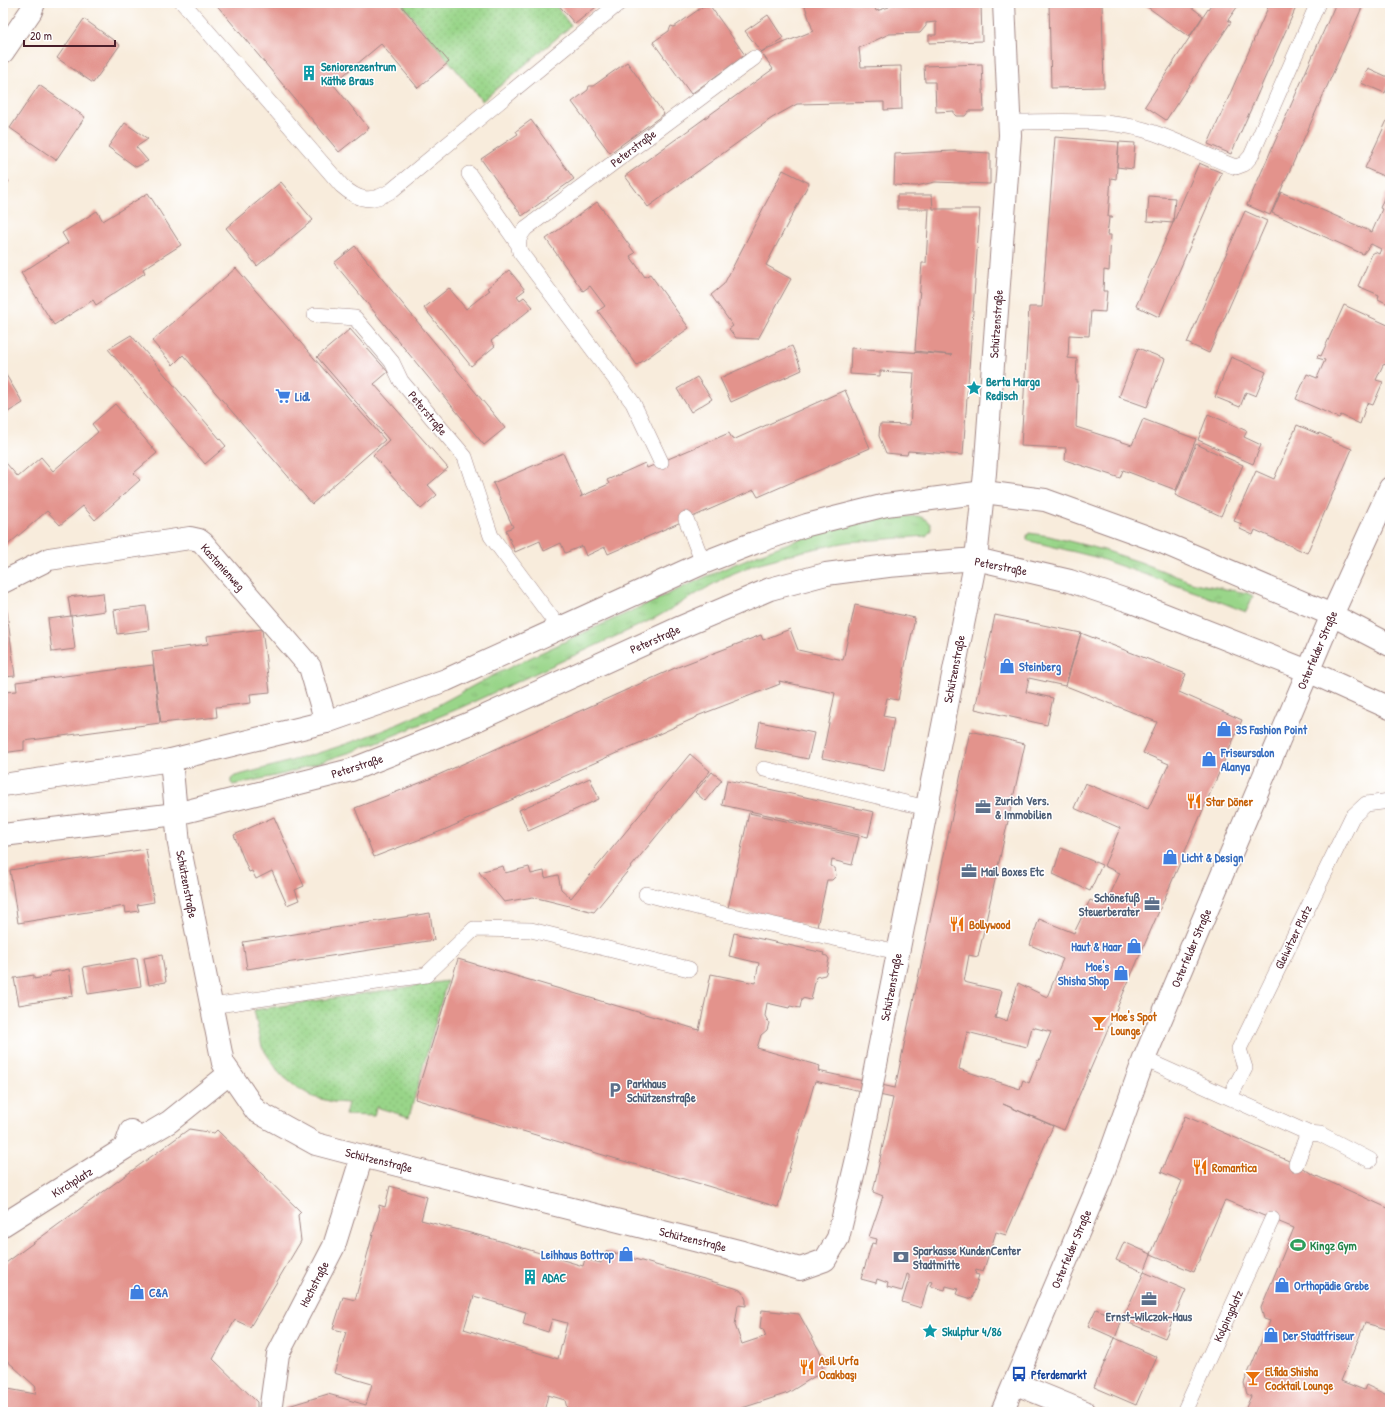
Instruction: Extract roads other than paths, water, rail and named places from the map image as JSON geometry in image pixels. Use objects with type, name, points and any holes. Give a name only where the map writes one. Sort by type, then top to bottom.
[{"type":"main road","points":[[3,52],[31,11],[34,3]]},
{"type":"main road","name":"Schützenstraße","points":[[171,760],[179,844],[223,1063],[256,1111],[316,1144],[742,1252],[800,1269],[825,1260],[838,1238],[859,1150],[976,559],[984,492],[1010,135],[1004,3]]},
{"type":"main road","name":"Osterfelder Straße","points":[[1002,1412],[1101,1179],[1144,1059],[1332,615],[1390,488]]},
{"type":"main road","points":[[3,785],[171,760],[326,722],[446,680],[703,563],[754,543],[814,523],[886,504],[984,492],[1045,500],[1164,543],[1332,615],[1390,645]]},
{"type":"main road","name":"Kastanienweg","points":[[3,582],[49,559],[190,538],[199,540],[310,667],[326,722]]},
{"type":"main road","name":"Peterstraße","points":[[3,835],[176,814],[351,770],[468,724],[672,631],[770,589],[826,574],[888,566],[976,559],[1070,581],[1132,602],[1308,671],[1390,708]]},
{"type":"main road","name":"Kirchplatz","points":[[3,1225],[128,1140],[169,1122],[230,1074]]},
{"type":"main road","name":"Hochstraße","points":[[270,1412],[278,1354],[334,1246],[362,1156]]},
{"type":"main road","points":[[1014,1384],[1085,1412]]},
{"type":"lane","points":[[183,3],[342,186],[354,196],[368,199],[391,191],[619,3]]},
{"type":"lane","points":[[1010,122],[1097,122],[1129,126],[1144,129],[1175,140],[1216,160],[1236,167],[1244,164],[1251,156],[1318,3]]},
{"type":"lane","name":"Peterstraße","points":[[518,244],[520,235],[526,228],[754,58]]},
{"type":"lane","points":[[469,174],[518,244],[520,252],[633,403],[661,462]]},
{"type":"lane","name":"Peterstraße","points":[[315,315],[355,318],[392,362],[401,381],[465,457],[491,536],[560,629]]},
{"type":"lane","points":[[686,519],[703,563]]},
{"type":"lane","points":[[764,769],[927,808]]},
{"type":"lane","name":"Gleiwitzer Platz","points":[[1230,1097],[1245,1068],[1239,1049],[1352,817],[1366,804],[1390,801]]},
{"type":"lane","points":[[646,894],[724,914],[898,952]]},
{"type":"lane","points":[[211,1006],[426,975],[474,929],[531,930],[689,969]]},
{"type":"lane","points":[[1144,1059],[1230,1097],[1308,1134],[1320,1134],[1370,1160]]},
{"type":"lane","points":[[1296,1164],[1308,1134]]},
{"type":"lane","name":"Kolpingplatz","points":[[1184,1412],[1272,1219]]},
{"type":"place","name":"Seniorenzentrum Käthe Braus","points":[[309,73]]},
{"type":"place","name":"Berta Marga Redisch","points":[[974,388]]},
{"type":"place","name":"Lidl","points":[[283,396]]},
{"type":"place","name":"Steinberg","points":[[1007,666]]},
{"type":"place","name":"3S Fashion Point","points":[[1224,729]]},
{"type":"place","name":"Friseursalon Alanya","points":[[1209,759]]},
{"type":"place","name":"Star Döner","points":[[1194,801]]},
{"type":"place","name":"Zurich Vers. & Immobilien","points":[[983,807]]},
{"type":"place","name":"Licht & Design","points":[[1170,857]]},
{"type":"place","name":"Mail Boxes Etc","points":[[969,871]]},
{"type":"place","name":"Schönefuß Steuerberater","points":[[1152,904]]},
{"type":"place","name":"Bollywood","points":[[957,924]]},
{"type":"place","name":"Haut & Haar","points":[[1134,946]]},
{"type":"place","name":"Moe's Shisha Shop","points":[[1121,973]]},
{"type":"place","name":"Moe's Spot Lounge","points":[[1099,1023]]},
{"type":"place","name":"Parkhaus Schützenstraße","points":[[615,1090]]},
{"type":"place","name":"Romantica","points":[[1200,1167]]},
{"type":"place","name":"Kingz Gym","points":[[1298,1245]]},
{"type":"place","name":"Leihhaus Bottrop","points":[[626,1254]]},
{"type":"place","name":"Sparkasse KundenCenter Stadtmitte","points":[[901,1257]]},
{"type":"place","name":"ADAC","points":[[530,1277]]},
{"type":"place","name":"Orthopädie Grebe","points":[[1282,1285]]},
{"type":"place","name":"C&A","points":[[137,1292]]},
{"type":"place","name":"Ernst-Wilczok-Haus","points":[[1149,1299]]},
{"type":"place","name":"Skulptur 4/86","points":[[930,1331]]},
{"type":"place","name":"Der Stadtfriseur","points":[[1271,1335]]},
{"type":"place","name":"Asil Urfa Ocakbaşı","points":[[807,1367]]},
{"type":"place","name":"Pferdemarkt","points":[[1019,1374]]},
{"type":"place","name":"Elfida Shisha Cocktail Lounge","points":[[1253,1378]]}]
